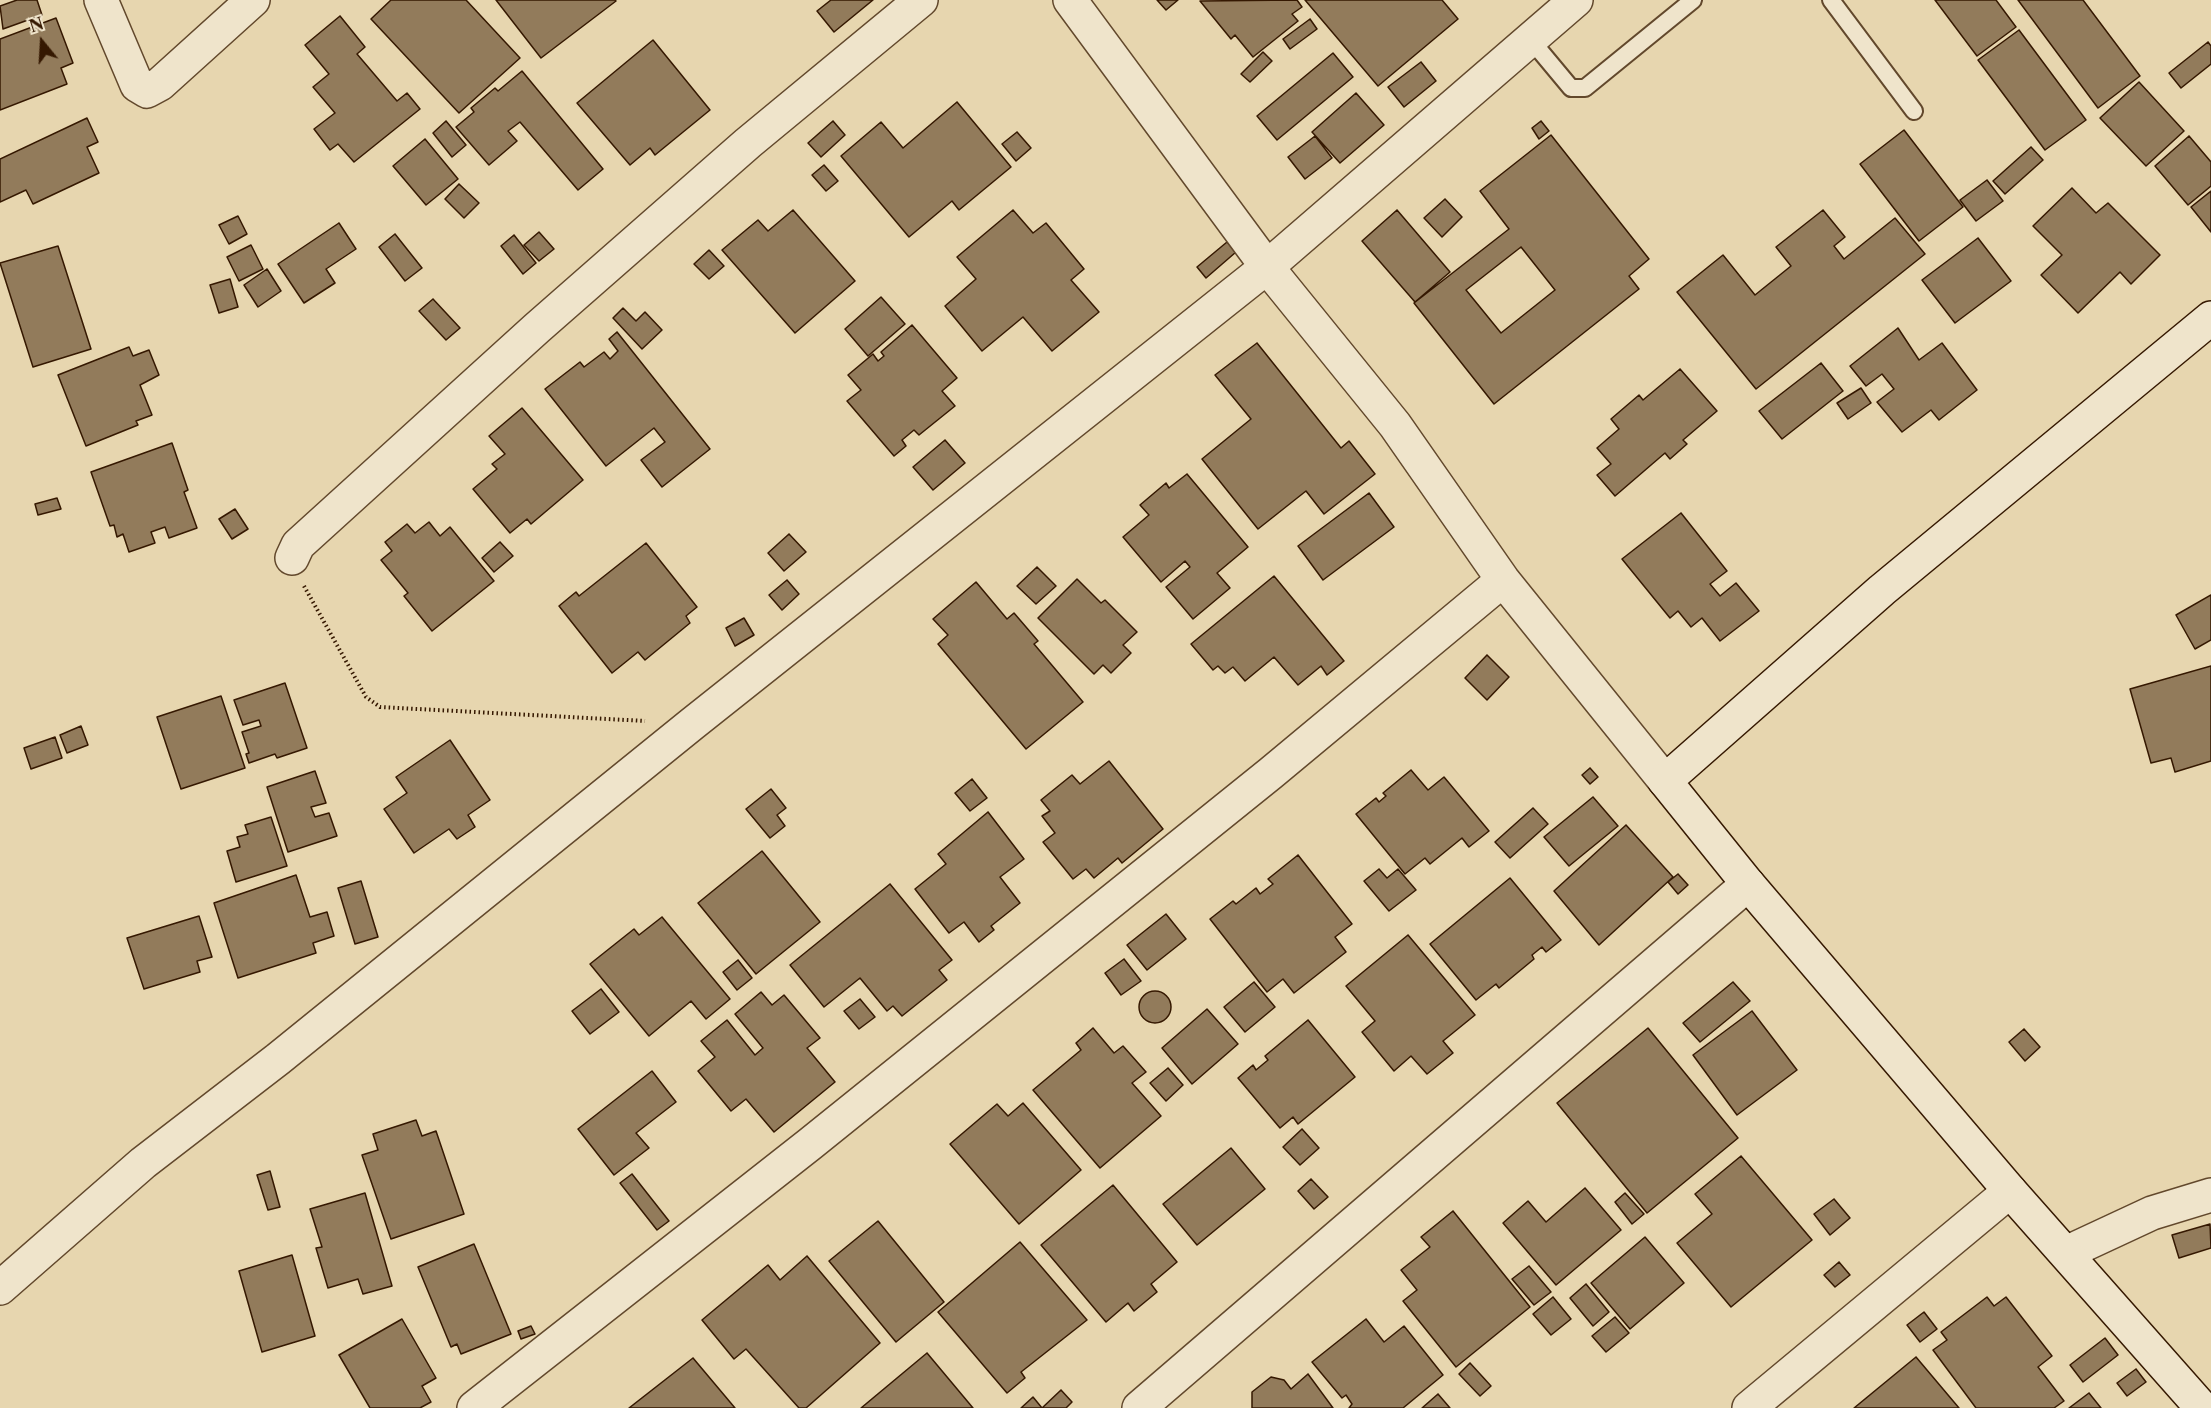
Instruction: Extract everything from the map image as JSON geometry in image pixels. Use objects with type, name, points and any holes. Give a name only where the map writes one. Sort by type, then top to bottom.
[{"type":"street","points":[[101,0],[137,85],[147,91],[160,84],[253,0]]},
{"type":"street","points":[[292,558],[298,545],[537,328],[748,143],[921,0]]},
{"type":"street","points":[[1070,0],[1267,267],[1395,425],[1503,580],[1748,884],[2010,1191],[2202,1408]]},
{"type":"street","points":[[0,1288],[28,1266],[143,1163],[288,1052],[692,724],[1267,267],[1576,0]]},
{"type":"street","points":[[1665,781],[1882,590],[2211,318]]},
{"type":"street","points":[[474,1408],[819,1137],[1271,773],[1503,580]]},
{"type":"street","points":[[1139,1408],[1748,884]]},
{"type":"street","points":[[1749,1408],[2010,1191]]},
{"type":"street","points":[[2066,1253],[2152,1213],[2211,1195]]},
{"type":"lane","points":[[1531,40],[1571,88],[1585,88],[1693,0]]},
{"type":"lane","points":[[1831,0],[1914,111]]},
{"type":"path","points":[[292,558],[296,571],[366,697],[380,707],[692,724]]},
{"type":"building","points":[[17,0],[37,0],[42,15],[3,29],[0,6]]},
{"type":"building","points":[[391,0],[466,0],[520,58],[459,113],[371,19]]},
{"type":"building","points":[[496,0],[615,0],[616,1],[541,58]]},
{"type":"building","points":[[831,0],[873,0],[834,32],[817,11]]},
{"type":"building","points":[[1157,0],[1178,0],[1166,10]]},
{"type":"building","points":[[1297,0],[1302,7],[1292,14],[1298,21],[1253,57],[1235,35],[1231,39],[1200,1]]},
{"type":"building","points":[[1305,0],[1442,0],[1458,19],[1378,86]]},
{"type":"building","points":[[1935,0],[1996,0],[2016,27],[1977,56]]},
{"type":"building","points":[[2018,0],[2083,0],[2140,76],[2098,108]]},
{"type":"building","points":[[340,16],[365,47],[357,54],[397,101],[407,93],[420,109],[354,162],[338,144],[330,150],[314,129],[335,113],[313,87],[329,74],[305,45]]},
{"type":"building","points":[[56,18],[73,63],[61,68],[67,84],[0,110],[0,39]]},
{"type":"building","points":[[1310,19],[1317,29],[1290,49],[1283,39]]},
{"type":"building","points":[[2019,30],[2086,120],[2045,150],[1978,60]]},
{"type":"building","points":[[653,40],[710,110],[655,155],[650,148],[630,165],[577,103]]},
{"type":"building","points":[[2208,42],[2211,46],[2211,64],[2181,88],[2169,73]]},
{"type":"building","points":[[1263,52],[1272,61],[1250,82],[1241,74]]},
{"type":"building","points":[[1333,53],[1353,77],[1277,140],[1257,116]]},
{"type":"building","points":[[1421,62],[1436,81],[1404,107],[1388,87]]},
{"type":"building","points":[[522,71],[603,169],[578,190],[520,122],[508,131],[517,141],[489,165],[456,127],[474,112],[471,108],[495,88],[498,91]]},
{"type":"building","points":[[2139,82],[2184,131],[2146,166],[2100,118]]},
{"type":"building","points":[[1356,93],[1384,125],[1340,163],[1312,132]]},
{"type":"building","points":[[957,102],[1011,167],[959,210],[952,201],[909,237],[841,156],[881,122],[903,148]]},
{"type":"building","points":[[87,118],[98,142],[87,147],[99,173],[33,204],[26,190],[0,202],[0,159]]},
{"type":"building","points":[[446,121],[466,145],[452,157],[433,133]]},
{"type":"building","points":[[833,121],[845,135],[821,157],[808,143]]},
{"type":"building","points":[[1541,121],[1549,131],[1539,139],[1532,128]]},
{"type":"building","points":[[1904,130],[1963,207],[1919,241],[1860,164]]},
{"type":"building","points":[[1017,132],[1031,148],[1016,161],[1002,144]]},
{"type":"building","points":[[1551,135],[1649,259],[1629,276],[1639,289],[1494,404],[1414,303],[1509,229],[1480,191]],"holes":[[[1521,247],[1555,290],[1501,333],[1466,290]]]},
{"type":"building","points":[[1315,136],[1332,158],[1305,179],[1288,157]]},
{"type":"building","points":[[2189,136],[2211,162],[2211,186],[2188,205],[2155,166]]},
{"type":"building","points":[[425,139],[458,179],[426,205],[393,166]]},
{"type":"building","points":[[2031,147],[2043,160],[2005,194],[1993,181]]},
{"type":"building","points":[[824,165],[838,181],[826,191],[812,175]]},
{"type":"building","points":[[1987,180],[2003,201],[1976,221],[1960,200]]},
{"type":"building","points":[[459,184],[479,203],[464,218],[445,199]]},
{"type":"building","points":[[2072,188],[2096,213],[2108,203],[2160,255],[2131,284],[2120,272],[2078,313],[2041,275],[2062,255],[2033,226]]},
{"type":"building","points":[[2211,191],[2211,232],[2191,207]]},
{"type":"building","points":[[1445,199],[1462,217],[1442,237],[1424,218]]},
{"type":"building","points":[[793,210],[855,281],[795,333],[722,250],[758,220],[768,231]]},
{"type":"building","points":[[1013,210],[1033,233],[1046,223],[1084,269],[1071,280],[1099,312],[1052,351],[1023,317],[982,351],[945,306],[976,279],[957,257]]},
{"type":"building","points":[[1397,210],[1450,272],[1415,302],[1362,241]]},
{"type":"building","points":[[1823,210],[1845,237],[1834,246],[1844,259],[1895,218],[1925,254],[1756,389],[1677,292],[1723,255],[1755,295],[1791,266],[1776,247]]},
{"type":"building","points":[[238,216],[247,234],[229,244],[219,225]]},
{"type":"building","points":[[339,223],[356,249],[326,269],[335,283],[304,303],[278,264]]},
{"type":"building","points":[[539,232],[554,249],[539,261],[524,245]]},
{"type":"building","points":[[395,234],[422,268],[405,281],[379,247]]},
{"type":"building","points":[[514,235],[536,263],[523,274],[501,246]]},
{"type":"building","points":[[1978,238],[2011,281],[1955,323],[1922,280]]},
{"type":"building","points":[[1227,242],[1236,252],[1206,278],[1197,267]]},
{"type":"building","points":[[251,245],[263,269],[239,281],[227,257]]},
{"type":"building","points":[[58,246],[91,349],[33,367],[0,263]]},
{"type":"building","points":[[709,250],[724,266],[709,279],[694,264]]},
{"type":"building","points":[[267,269],[281,291],[258,307],[244,285]]},
{"type":"building","points":[[230,279],[238,307],[219,313],[210,285]]},
{"type":"building","points":[[881,297],[905,324],[868,356],[845,329]]},
{"type":"building","points":[[433,299],[460,328],[446,340],[419,311]]},
{"type":"building","points":[[623,308],[636,321],[645,312],[662,330],[642,349],[613,318]]},
{"type":"building","points":[[912,325],[957,378],[942,391],[955,406],[919,435],[914,430],[902,440],[906,446],[894,456],[847,401],[861,390],[848,375],[873,354],[878,361],[884,356],[881,352]]},
{"type":"building","points":[[1898,328],[1919,360],[1942,343],[1977,390],[1939,420],[1931,410],[1902,432],[1877,402],[1894,389],[1882,374],[1866,386],[1850,366]]},
{"type":"building","points":[[617,332],[710,449],[662,487],[641,460],[665,442],[654,428],[606,466],[545,389],[580,362],[584,367],[604,352],[610,359],[618,351],[609,339]]},
{"type":"building","points":[[1257,343],[1341,448],[1349,441],[1375,474],[1324,514],[1306,491],[1258,529],[1202,459],[1251,419],[1215,375]]},
{"type":"building","points":[[129,347],[133,356],[149,350],[159,375],[140,385],[152,415],[136,421],[138,425],[86,446],[58,375]]},
{"type":"building","points":[[1821,363],[1843,391],[1782,439],[1759,411]]},
{"type":"building","points":[[1680,369],[1717,411],[1683,440],[1687,444],[1670,459],[1665,453],[1615,496],[1597,475],[1611,464],[1597,448],[1619,429],[1611,419],[1639,395],[1643,400]]},
{"type":"building","points":[[1861,388],[1871,403],[1848,419],[1837,403]]},
{"type":"building","points":[[522,408],[583,480],[531,524],[527,519],[510,533],[473,489],[497,469],[492,464],[505,454],[489,436]]},
{"type":"building","points":[[945,440],[965,463],[933,490],[913,467]]},
{"type":"building","points":[[172,443],[188,490],[184,492],[197,528],[169,538],[165,527],[151,532],[155,543],[129,552],[123,534],[117,537],[114,525],[110,526],[91,472]]},
{"type":"building","points":[[1187,474],[1248,547],[1217,573],[1230,588],[1193,619],[1166,587],[1190,567],[1185,561],[1161,582],[1123,537],[1149,515],[1140,505],[1166,483],[1169,488]]},
{"type":"building","points":[[1369,493],[1394,527],[1323,580],[1298,546]]},
{"type":"building","points":[[57,498],[61,509],[38,515],[35,504]]},
{"type":"building","points":[[235,509],[248,529],[232,539],[219,519]]},
{"type":"building","points":[[1681,513],[1727,571],[1710,584],[1720,596],[1736,583],[1759,611],[1720,641],[1702,618],[1691,627],[1678,611],[1670,618],[1622,559]]},
{"type":"building","points":[[429,522],[440,536],[450,527],[494,581],[432,631],[404,596],[408,593],[381,560],[392,551],[385,542],[407,524],[415,533]]},
{"type":"building","points":[[789,534],[806,552],[784,571],[768,553]]},
{"type":"building","points":[[500,542],[513,556],[494,572],[482,558]]},
{"type":"building","points":[[646,543],[697,607],[686,616],[690,623],[645,660],[638,652],[612,673],[559,606],[576,592],[579,596]]},
{"type":"building","points":[[1037,567],[1056,586],[1036,604],[1017,586]]},
{"type":"building","points":[[1274,576],[1344,661],[1327,675],[1321,666],[1298,685],[1274,657],[1245,681],[1233,667],[1225,673],[1218,666],[1213,670],[1191,644]]},
{"type":"building","points":[[1077,579],[1101,603],[1105,600],[1137,632],[1123,645],[1131,653],[1111,673],[1103,665],[1094,674],[1038,618]]},
{"type":"building","points":[[787,580],[799,594],[782,610],[769,595]]},
{"type":"building","points":[[976,582],[1007,619],[1014,613],[1038,641],[1034,644],[1083,702],[1026,749],[938,644],[948,635],[933,619]]},
{"type":"building","points":[[2211,595],[2211,640],[2195,649],[2176,615]]},
{"type":"building","points":[[744,618],[754,635],[735,646],[726,628]]},
{"type":"building","points":[[1487,655],[1509,677],[1487,700],[1465,678]]},
{"type":"building","points":[[2211,666],[2211,761],[2175,772],[2171,758],[2151,763],[2130,689]]},
{"type":"building","points":[[285,683],[307,748],[277,758],[275,754],[249,763],[246,754],[249,753],[242,732],[261,726],[259,720],[243,725],[234,700]]},
{"type":"building","points":[[221,696],[245,768],[181,789],[157,717]]},
{"type":"building","points":[[81,726],[88,745],[67,753],[60,735]]},
{"type":"building","points":[[55,737],[62,758],[31,769],[24,748]]},
{"type":"building","points":[[450,740],[490,800],[468,815],[475,827],[457,839],[449,829],[414,853],[384,809],[407,793],[396,777]]},
{"type":"building","points":[[1109,761],[1163,829],[1122,863],[1118,858],[1094,878],[1086,869],[1073,879],[1043,842],[1055,833],[1042,816],[1050,811],[1041,800],[1072,775],[1080,784]]},
{"type":"building","points":[[1590,768],[1598,777],[1590,784],[1582,775]]},
{"type":"building","points":[[1411,770],[1428,790],[1444,777],[1489,831],[1469,847],[1462,838],[1430,864],[1425,858],[1405,874],[1356,814],[1376,798],[1379,802],[1386,796],[1383,793]]},
{"type":"building","points":[[315,771],[326,803],[311,807],[315,817],[329,813],[337,836],[288,852],[267,787]]},
{"type":"building","points":[[972,779],[987,798],[970,811],[955,793]]},
{"type":"building","points":[[771,789],[786,808],[777,815],[785,826],[770,838],[746,809]]},
{"type":"building","points":[[1593,797],[1618,826],[1569,866],[1544,837]]},
{"type":"building","points":[[1533,808],[1548,824],[1510,858],[1495,842]]},
{"type":"building","points":[[988,812],[1024,859],[1000,877],[1020,903],[991,926],[994,930],[979,942],[964,922],[949,933],[915,889],[946,864],[938,854]]},
{"type":"building","points":[[271,817],[287,866],[236,882],[227,851],[240,847],[237,837],[248,834],[245,825]]},
{"type":"building","points":[[1626,825],[1673,877],[1599,945],[1554,891]]},
{"type":"building","points":[[762,851],[820,922],[756,974],[698,903]]},
{"type":"building","points":[[1298,855],[1352,924],[1335,937],[1346,952],[1294,993],[1283,979],[1267,992],[1210,919],[1233,901],[1236,904],[1256,888],[1260,894],[1273,884],[1268,879]]},
{"type":"building","points":[[1379,869],[1387,878],[1398,869],[1416,890],[1389,911],[1364,881]]},
{"type":"building","points":[[1678,874],[1688,885],[1678,894],[1668,882]]},
{"type":"building","points":[[296,875],[310,917],[327,912],[334,936],[313,943],[316,953],[238,978],[214,903]]},
{"type":"building","points":[[1510,878],[1561,940],[1546,952],[1542,947],[1532,955],[1534,959],[1499,988],[1496,984],[1476,1000],[1430,944]]},
{"type":"building","points":[[361,881],[378,937],[355,944],[338,888]]},
{"type":"building","points":[[890,884],[952,960],[939,970],[947,980],[902,1016],[893,1006],[887,1011],[860,978],[824,1007],[790,965]]},
{"type":"building","points":[[1166,914],[1186,939],[1147,970],[1127,945]]},
{"type":"building","points":[[199,916],[212,957],[197,961],[200,972],[144,989],[127,938]]},
{"type":"building","points":[[662,917],[730,999],[706,1019],[691,1001],[649,1036],[590,964],[634,929],[639,935]]},
{"type":"building","points":[[1408,935],[1475,1015],[1443,1041],[1453,1053],[1427,1074],[1411,1056],[1394,1071],[1362,1032],[1375,1021],[1346,986]]},
{"type":"building","points":[[1124,959],[1141,981],[1121,995],[1105,973]]},
{"type":"building","points":[[738,960],[752,978],[737,990],[723,972]]},
{"type":"building","points":[[1254,982],[1275,1007],[1245,1032],[1224,1007]]},
{"type":"building","points":[[1733,982],[1750,1001],[1700,1042],[1683,1023]]},
{"type":"building","points":[[601,989],[619,1012],[590,1034],[572,1011]]},
{"type":"building","points":[[1155,991],[1167,995],[1171,1007],[1167,1019],[1155,1023],[1143,1019],[1139,1007],[1143,995]]},
{"type":"building","points":[[761,992],[772,1005],[784,995],[820,1038],[807,1048],[835,1082],[774,1132],[746,1099],[731,1111],[698,1071],[715,1057],[701,1041],[727,1020],[755,1055],[763,1048],[735,1014]]},
{"type":"building","points":[[860,999],[875,1017],[859,1029],[844,1011]]},
{"type":"building","points":[[1207,1009],[1238,1044],[1192,1084],[1162,1048]]},
{"type":"building","points":[[1752,1011],[1797,1070],[1737,1115],[1693,1055]]},
{"type":"building","points":[[1308,1020],[1355,1077],[1298,1124],[1293,1117],[1280,1128],[1238,1078],[1253,1065],[1256,1070],[1268,1060],[1265,1056]]},
{"type":"building","points":[[1093,1028],[1114,1053],[1123,1046],[1146,1072],[1132,1083],[1161,1116],[1100,1168],[1033,1090],[1081,1050],[1076,1043]]},
{"type":"building","points":[[1648,1028],[1738,1138],[1647,1213],[1557,1103]]},
{"type":"building","points":[[2024,1029],[2040,1047],[2025,1061],[2009,1042]]},
{"type":"building","points":[[1168,1068],[1183,1085],[1166,1101],[1150,1083]]},
{"type":"building","points":[[652,1071],[676,1102],[636,1133],[649,1148],[614,1175],[578,1129]]},
{"type":"building","points":[[1023,1103],[1081,1170],[1019,1224],[950,1144],[997,1104],[1008,1116]]},
{"type":"building","points":[[416,1120],[422,1136],[436,1131],[464,1214],[391,1239],[362,1155],[378,1150],[373,1134]]},
{"type":"building","points":[[1302,1129],[1319,1148],[1300,1165],[1283,1147]]},
{"type":"building","points":[[1231,1148],[1265,1189],[1197,1245],[1163,1204]]},
{"type":"building","points":[[1741,1156],[1812,1240],[1731,1307],[1677,1243],[1712,1214],[1695,1194]]},
{"type":"building","points":[[270,1171],[280,1207],[268,1210],[257,1175]]},
{"type":"building","points":[[632,1174],[669,1221],[657,1230],[620,1183]]},
{"type":"building","points":[[1311,1179],[1328,1197],[1314,1209],[1298,1191]]},
{"type":"building","points":[[1113,1185],[1177,1262],[1151,1284],[1157,1292],[1134,1311],[1128,1303],[1106,1322],[1041,1245]]},
{"type":"building","points":[[1585,1188],[1621,1230],[1556,1285],[1503,1223],[1528,1201],[1546,1222]]},
{"type":"building","points":[[365,1193],[392,1286],[363,1294],[358,1279],[328,1288],[316,1248],[322,1247],[310,1209]]},
{"type":"building","points":[[1625,1193],[1644,1214],[1632,1224],[1615,1202]]},
{"type":"building","points":[[1834,1199],[1850,1218],[1830,1235],[1814,1214]]},
{"type":"building","points":[[1453,1211],[1530,1307],[1456,1367],[1403,1301],[1417,1290],[1401,1270],[1430,1247],[1421,1237]]},
{"type":"building","points":[[878,1221],[944,1302],[896,1342],[829,1261]]},
{"type":"building","points":[[2210,1224],[2211,1248],[2179,1258],[2172,1235]]},
{"type":"building","points":[[1645,1237],[1684,1283],[1630,1329],[1591,1283]]},
{"type":"building","points":[[1020,1242],[1087,1320],[1021,1372],[1025,1378],[1007,1393],[938,1312]]},
{"type":"building","points":[[474,1244],[511,1334],[461,1354],[457,1344],[451,1347],[418,1267]]},
{"type":"building","points":[[292,1255],[315,1336],[262,1352],[239,1271]]},
{"type":"building","points":[[807,1256],[880,1343],[806,1408],[799,1408],[746,1349],[734,1359],[702,1320],[768,1265],[780,1280]]},
{"type":"building","points":[[1839,1262],[1850,1275],[1835,1287],[1824,1275]]},
{"type":"building","points":[[1529,1266],[1551,1292],[1534,1305],[1512,1279]]},
{"type":"building","points":[[1586,1284],[1609,1312],[1593,1326],[1570,1298]]},
{"type":"building","points":[[1553,1297],[1571,1319],[1551,1335],[1533,1314]]},
{"type":"building","points":[[1987,1297],[1994,1306],[2006,1297],[2052,1356],[2038,1367],[2064,1401],[2054,1408],[1976,1408],[1933,1350],[1947,1340],[1941,1332]]},
{"type":"building","points":[[1924,1312],[1937,1329],[1920,1342],[1907,1325]]},
{"type":"building","points":[[1615,1317],[1629,1333],[1606,1352],[1592,1336]]},
{"type":"building","points":[[402,1319],[436,1378],[422,1386],[431,1402],[420,1408],[370,1408],[339,1355]]},
{"type":"building","points":[[1366,1319],[1384,1342],[1404,1326],[1443,1375],[1403,1408],[1349,1408],[1352,1404],[1346,1395],[1342,1398],[1312,1362]]},
{"type":"building","points":[[531,1326],[535,1334],[521,1339],[518,1331]]},
{"type":"building","points":[[2105,1338],[2118,1355],[2083,1382],[2070,1365]]},
{"type":"building","points":[[927,1353],[973,1408],[861,1408]]},
{"type":"building","points":[[1916,1357],[1959,1408],[1854,1408]]},
{"type":"building","points":[[693,1358],[735,1408],[629,1408]]},
{"type":"building","points":[[1470,1363],[1491,1386],[1480,1396],[1459,1374]]},
{"type":"building","points":[[2136,1369],[2146,1382],[2127,1396],[2117,1383]]},
{"type":"building","points":[[1308,1374],[1333,1408],[1252,1408],[1252,1392],[1271,1377],[1284,1380],[1291,1389]]},
{"type":"building","points":[[1061,1390],[1072,1402],[1066,1408],[1042,1408]]},
{"type":"building","points":[[2089,1393],[2101,1408],[2069,1408]]},
{"type":"building","points":[[1438,1394],[1450,1408],[1422,1408]]},
{"type":"building","points":[[1033,1397],[1042,1408],[1021,1408]]}]
